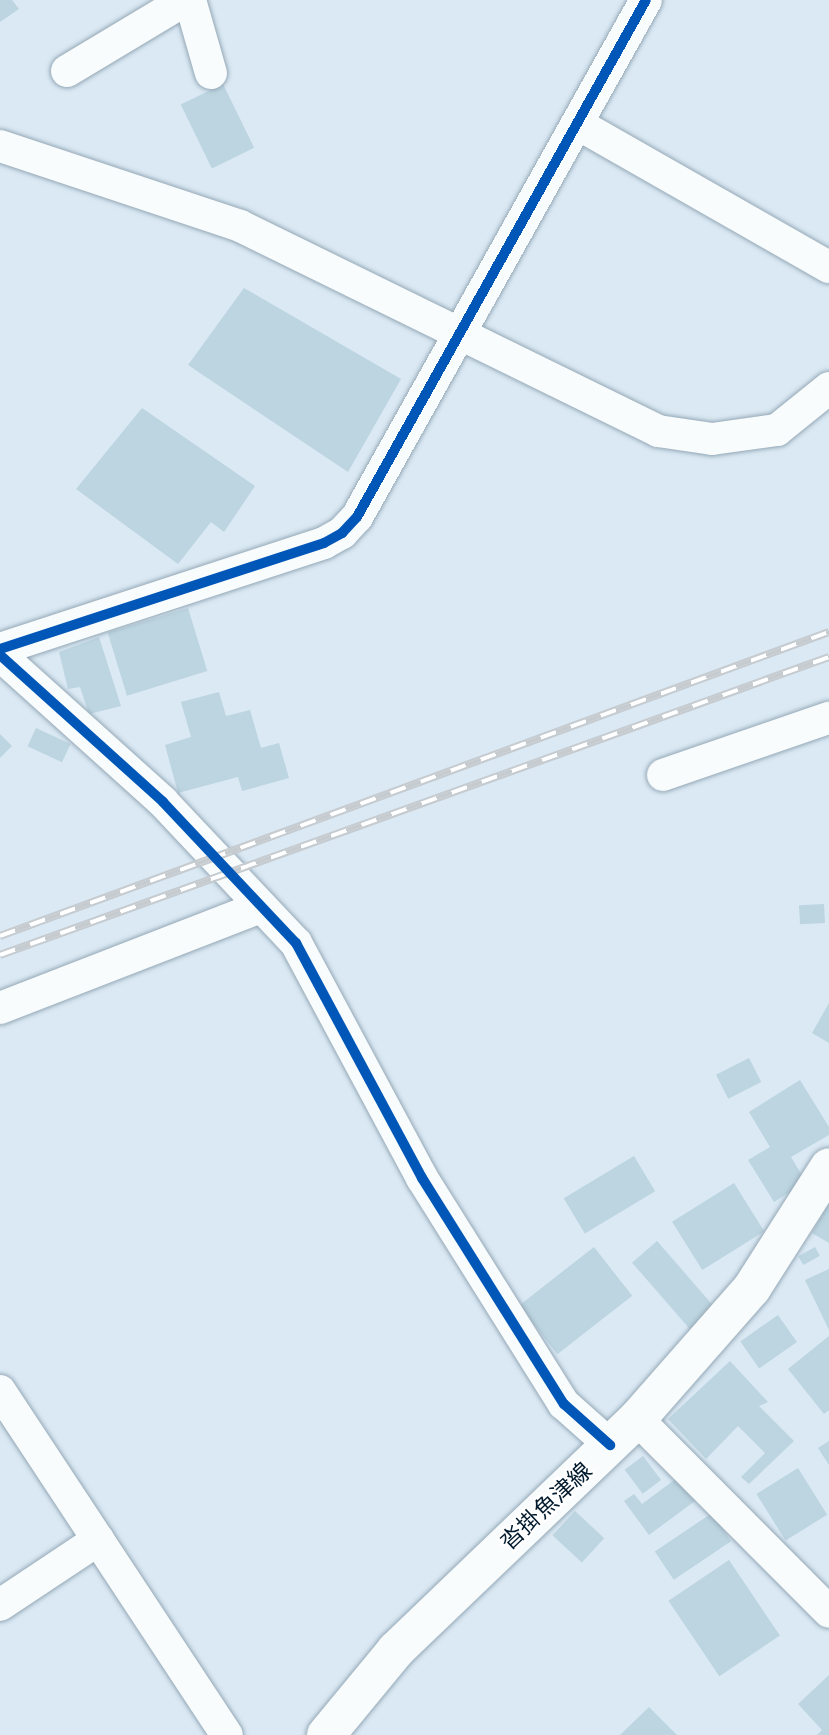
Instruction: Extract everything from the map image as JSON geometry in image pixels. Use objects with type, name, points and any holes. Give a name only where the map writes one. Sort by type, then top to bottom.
[{"type":"main road","name":"沓掛魚津線","points":[[327,1735],[396,1650],[623,1432],[752,1288],[829,1167]]},
{"type":"street","points":[[66,71],[188,0],[211,73]]},
{"type":"street","points":[[0,649],[324,543],[342,533],[357,517],[458,332],[646,0]]},
{"type":"street","points":[[578,124],[829,267]]},
{"type":"street","points":[[0,146],[240,226],[658,431],[712,439],[777,430],[829,388]]},
{"type":"street","points":[[0,655],[163,802],[232,871],[261,907],[296,943],[422,1178],[564,1404],[623,1432],[829,1612]]},
{"type":"street","points":[[663,775],[829,718]]},
{"type":"street","points":[[0,1007],[261,907]]},
{"type":"street","points":[[0,1391],[227,1735]]},
{"type":"street","points":[[0,1605],[98,1539]]},
{"type":"building","points":[[0,0],[12,0],[19,9],[0,22]]},
{"type":"building","points":[[223,84],[254,148],[212,168],[181,105]]},
{"type":"building","points":[[244,288],[401,379],[348,472],[188,365]]},
{"type":"building","points":[[142,408],[255,486],[224,532],[211,522],[178,564],[76,489]]},
{"type":"building","points":[[188,608],[207,671],[127,696],[108,633]]},
{"type":"building","points":[[99,637],[121,706],[89,714],[80,687],[68,689],[59,652]]},
{"type":"building","points":[[219,692],[226,716],[250,710],[261,748],[279,743],[289,778],[242,791],[238,777],[178,793],[165,745],[191,737],[181,702]]},
{"type":"building","points":[[36,728],[70,744],[62,762],[28,746]]},
{"type":"building","points":[[0,734],[12,746],[0,758]]},
{"type":"building","points":[[824,904],[825,923],[800,924],[799,905]]},
{"type":"building","points":[[829,1003],[829,1043],[812,1033]]},
{"type":"building","points":[[749,1058],[761,1082],[728,1099],[716,1075]]},
{"type":"building","points":[[800,1080],[829,1127],[829,1135],[791,1157],[806,1182],[774,1202],[748,1160],[770,1147],[749,1112]]},
{"type":"building","points":[[634,1156],[655,1191],[585,1233],[564,1198]]},
{"type":"building","points":[[734,1183],[764,1231],[702,1270],[672,1222]]},
{"type":"building","points":[[829,1203],[829,1243],[812,1233]]},
{"type":"building","points":[[657,1241],[715,1307],[690,1329],[632,1263]]},
{"type":"building","points":[[594,1247],[632,1296],[557,1354],[519,1305]]},
{"type":"building","points":[[815,1247],[820,1256],[803,1265],[798,1256]]},
{"type":"building","points":[[829,1269],[829,1330],[805,1280]]},
{"type":"building","points":[[778,1315],[797,1342],[759,1368],[740,1341]]},
{"type":"building","points":[[829,1336],[829,1410],[824,1414],[788,1369]]},
{"type":"building","points":[[730,1361],[768,1402],[759,1406],[794,1441],[749,1484],[741,1477],[765,1453],[738,1426],[706,1459],[668,1419]]},
{"type":"building","points":[[829,1441],[829,1465],[818,1448]]},
{"type":"building","points":[[643,1456],[661,1480],[643,1494],[625,1470]]},
{"type":"building","points":[[798,1468],[827,1515],[786,1541],[756,1494]]},
{"type":"building","points":[[677,1478],[695,1501],[649,1535],[624,1501],[634,1494],[642,1504]]},
{"type":"building","points":[[575,1511],[604,1538],[582,1562],[552,1535]]},
{"type":"building","points":[[712,1513],[731,1541],[674,1580],[655,1552]]},
{"type":"building","points":[[729,1560],[780,1635],[719,1676],[668,1601]]},
{"type":"building","points":[[829,1675],[829,1735],[817,1735],[822,1730],[798,1704]]},
{"type":"building","points":[[649,1707],[677,1735],[620,1735]]},
{"type":"railway","points":[[0,936],[829,632]]},
{"type":"railway","points":[[0,955],[829,657]]},
{"type":"cycle path","points":[[0,649],[324,543],[342,533],[357,517],[646,0]]},
{"type":"cycle path","points":[[0,655],[163,802],[296,943],[422,1178],[564,1404],[610,1445]]}]
